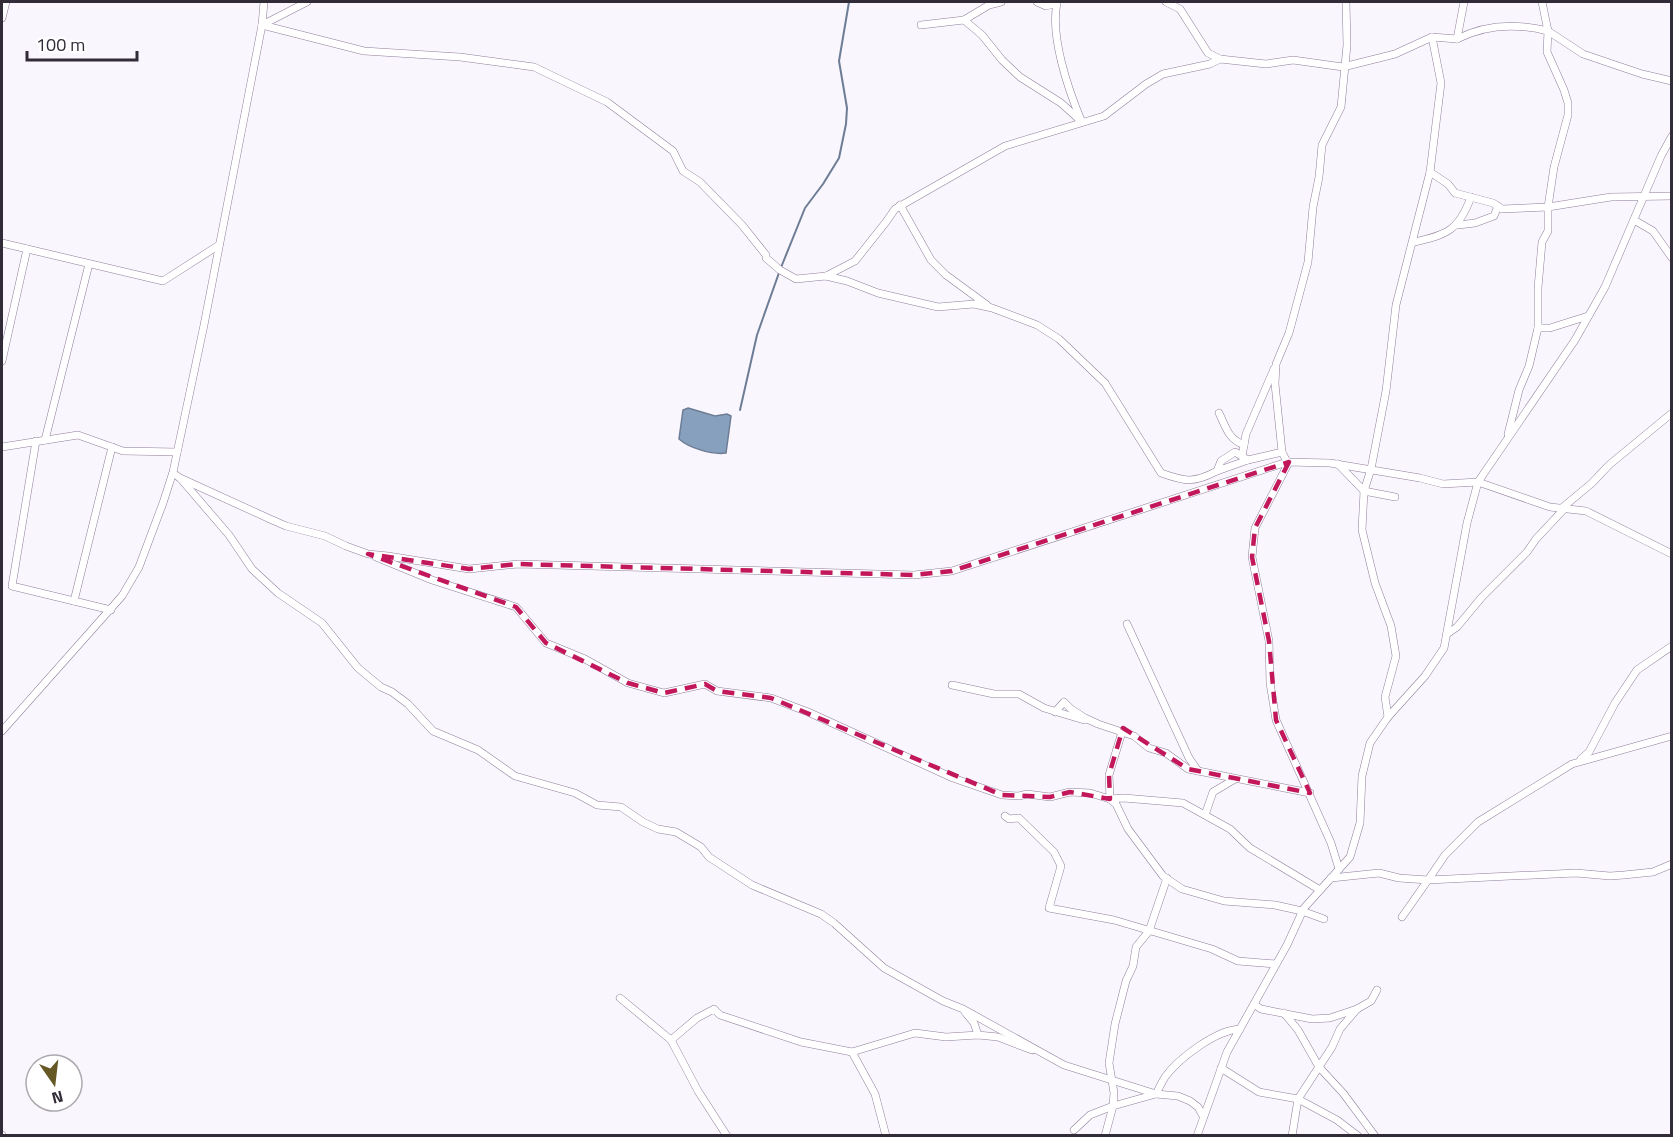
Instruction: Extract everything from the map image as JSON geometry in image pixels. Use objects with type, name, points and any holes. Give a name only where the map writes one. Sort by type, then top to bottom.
[{"type":"street","points":[[2,18],[6,2]]},
{"type":"street","points":[[2,731],[122,596],[139,567],[164,503],[173,473],[219,244],[262,25],[264,2]]},
{"type":"street","points":[[262,25],[307,2]]},
{"type":"street","points":[[921,25],[964,20],[989,5],[1001,2]]},
{"type":"street","points":[[1037,2],[1046,6],[1058,2]]},
{"type":"street","points":[[1058,2],[1054,17],[1067,87],[1082,122]]},
{"type":"street","points":[[1166,2],[1180,9],[1208,53],[1220,58],[1266,64],[1293,60],[1344,67],[1395,54],[1432,37],[1457,39],[1476,29],[1528,26],[1548,31],[1583,54],[1642,74],[1671,81]]},
{"type":"street","points":[[1239,478],[1245,458],[1245,436],[1289,333],[1308,262],[1322,145],[1341,108],[1347,45],[1346,2]]},
{"type":"street","points":[[1457,39],[1464,2]]},
{"type":"street","points":[[1507,440],[1538,328],[1538,288],[1542,242],[1548,231],[1548,207],[1554,167],[1568,115],[1568,103],[1564,90],[1547,52],[1548,31],[1542,2]]},
{"type":"street","points":[[964,20],[982,35],[1002,60],[1020,77],[1061,103],[1082,122]]},
{"type":"street","points":[[262,25],[364,51],[460,57],[534,67],[606,102],[673,151],[682,171],[700,182],[742,225],[766,258],[780,270],[796,279],[825,276],[847,281],[878,293],[938,307],[974,304],[992,308],[1037,326],[1059,339],[1105,383],[1161,473],[1178,479],[1199,480],[1245,458],[1281,452]]},
{"type":"street","points":[[1388,717],[1385,697],[1396,656],[1391,626],[1375,583],[1362,530],[1364,491],[1371,469],[1386,391],[1396,305],[1414,242],[1430,172],[1441,83],[1432,37]]},
{"type":"street","points":[[825,276],[855,261],[895,209],[1005,146],[1104,116],[1163,74],[1210,64],[1220,58]]},
{"type":"street","points":[[1197,1136],[1227,1052],[1287,945],[1302,911],[1350,857],[1360,823],[1362,776],[1370,743],[1388,717],[1425,676],[1444,648],[1467,523],[1478,482],[1575,340],[1605,287],[1671,136]]},
{"type":"street","points":[[1430,172],[1448,184],[1455,193],[1502,209],[1548,207],[1611,197],[1644,198],[1671,195]]},
{"type":"street","points":[[1414,242],[1443,235],[1458,225],[1471,197]]},
{"type":"street","points":[[900,206],[931,260],[946,275],[992,308]]},
{"type":"street","points":[[1458,225],[1475,224],[1494,216],[1498,206]]},
{"type":"street","points":[[1635,220],[1653,231],[1671,258]]},
{"type":"street","points":[[2,243],[163,281],[219,244]]},
{"type":"street","points":[[2,361],[27,249]]},
{"type":"street","points":[[45,440],[89,264]]},
{"type":"street","points":[[1538,328],[1550,328],[1588,316]]},
{"type":"street","points":[[1276,364],[1275,384],[1281,452],[1288,462]]},
{"type":"street","points":[[1219,413],[1228,434],[1236,442],[1244,445]]},
{"type":"street","points":[[1447,634],[1457,627],[1490,589],[1527,552],[1563,508],[1609,465],[1671,413]]},
{"type":"street","points":[[1228,434],[1245,436]]},
{"type":"street","points":[[2,447],[78,435],[123,451],[177,452]]},
{"type":"street","points":[[36,441],[12,586],[111,610]]},
{"type":"street","points":[[74,601],[112,447]]},
{"type":"street","points":[[1217,471],[1226,456],[1235,452],[1245,458]]},
{"type":"street","points":[[1288,462],[1255,528],[1252,557],[1269,641],[1270,683],[1276,720],[1310,793],[1339,869]]},
{"type":"street","points":[[369,554],[469,569],[518,564],[914,574],[951,571],[1288,462],[1338,464],[1443,484],[1478,482],[1550,507],[1586,511],[1671,554]]},
{"type":"street","points":[[1338,464],[1364,491],[1395,497]]},
{"type":"street","points":[[173,473],[286,526],[325,536],[432,580],[516,607],[546,643],[585,659],[628,683],[664,693],[705,684],[717,691],[771,698],[808,712],[953,778],[1002,795],[1050,796],[1070,792],[1110,799],[1183,803],[1230,829],[1250,848],[1320,890]]},
{"type":"street","points":[[180,478],[229,535],[252,569],[278,593],[316,617],[358,668],[381,687],[408,704],[433,731],[478,750],[514,776],[575,793],[597,805],[621,807],[658,829],[676,832],[701,847],[709,857],[752,885],[821,914],[884,968],[1023,1041],[1040,1053]]},
{"type":"street","points":[[1127,624],[1189,758],[1198,771]]},
{"type":"street","points":[[1402,916],[1445,855],[1478,822],[1589,752],[1615,703],[1637,670],[1671,646]]},
{"type":"street","points":[[952,685],[994,694],[1026,696],[1044,708],[1134,736],[1149,748],[1166,753],[1188,769],[1310,793]]},
{"type":"street","points":[[1055,712],[1064,702],[1071,709],[1098,724]]},
{"type":"street","points":[[1122,732],[1109,776],[1110,799],[1116,804],[1128,829],[1167,878],[1182,889],[1224,901],[1275,905],[1302,911],[1324,920]]},
{"type":"street","points":[[1578,761],[1671,736]]},
{"type":"street","points":[[1205,815],[1213,792],[1235,779]]},
{"type":"street","points":[[1005,816],[1009,819],[1019,818],[1054,852],[1061,866],[1049,908],[1114,920],[1212,949],[1238,961],[1276,964]]},
{"type":"street","points":[[1331,878],[1379,873],[1399,878],[1428,880],[1576,873],[1624,875],[1653,872],[1671,864]]},
{"type":"street","points":[[1106,1136],[1114,1093],[1110,1051],[1114,1024],[1136,947],[1149,931],[1167,878]]},
{"type":"street","points":[[1254,1004],[1261,1009],[1312,1018],[1330,1018],[1357,1009],[1371,1001],[1377,990]]},
{"type":"street","points":[[620,998],[671,1040],[698,1091],[727,1136]]},
{"type":"street","points":[[671,1040],[697,1018],[714,1009],[720,1015],[801,1042],[852,1052],[915,1033],[946,1037],[978,1035],[998,1037],[1064,1065],[1112,1081],[1156,1094],[1178,1096],[1191,1101],[1203,1116]]},
{"type":"street","points":[[963,1009],[974,1023],[978,1035]]},
{"type":"street","points":[[1292,1136],[1299,1099],[1332,1047],[1340,1029],[1357,1009]]},
{"type":"street","points":[[1284,1013],[1298,1030],[1319,1067],[1343,1093],[1375,1136]]},
{"type":"street","points":[[1074,1130],[1090,1115],[1156,1094],[1166,1076],[1196,1048],[1233,1029],[1240,1029]]},
{"type":"street","points":[[852,1052],[875,1094],[886,1136]]},
{"type":"street","points":[[1221,1068],[1259,1092],[1299,1099],[1337,1120],[1358,1136]]},
{"type":"highlighted area","points":[[1289,462],[1255,528],[1252,557],[1269,641],[1276,720],[1310,793],[1188,769],[1123,728],[1109,775],[1110,799],[1070,792],[1050,797],[1002,795],[771,698],[717,691],[705,684],[664,693],[628,683],[546,643],[516,607],[368,554],[469,569],[518,564],[914,575],[952,571]]},
{"type":"water","points":[[688,408],[715,416],[727,414],[731,416],[726,453],[701,450],[679,439],[683,410]]},
{"type":"waterway","points":[[740,410],[757,335],[780,270],[805,208],[839,158],[847,108],[839,61],[849,2]]}]
